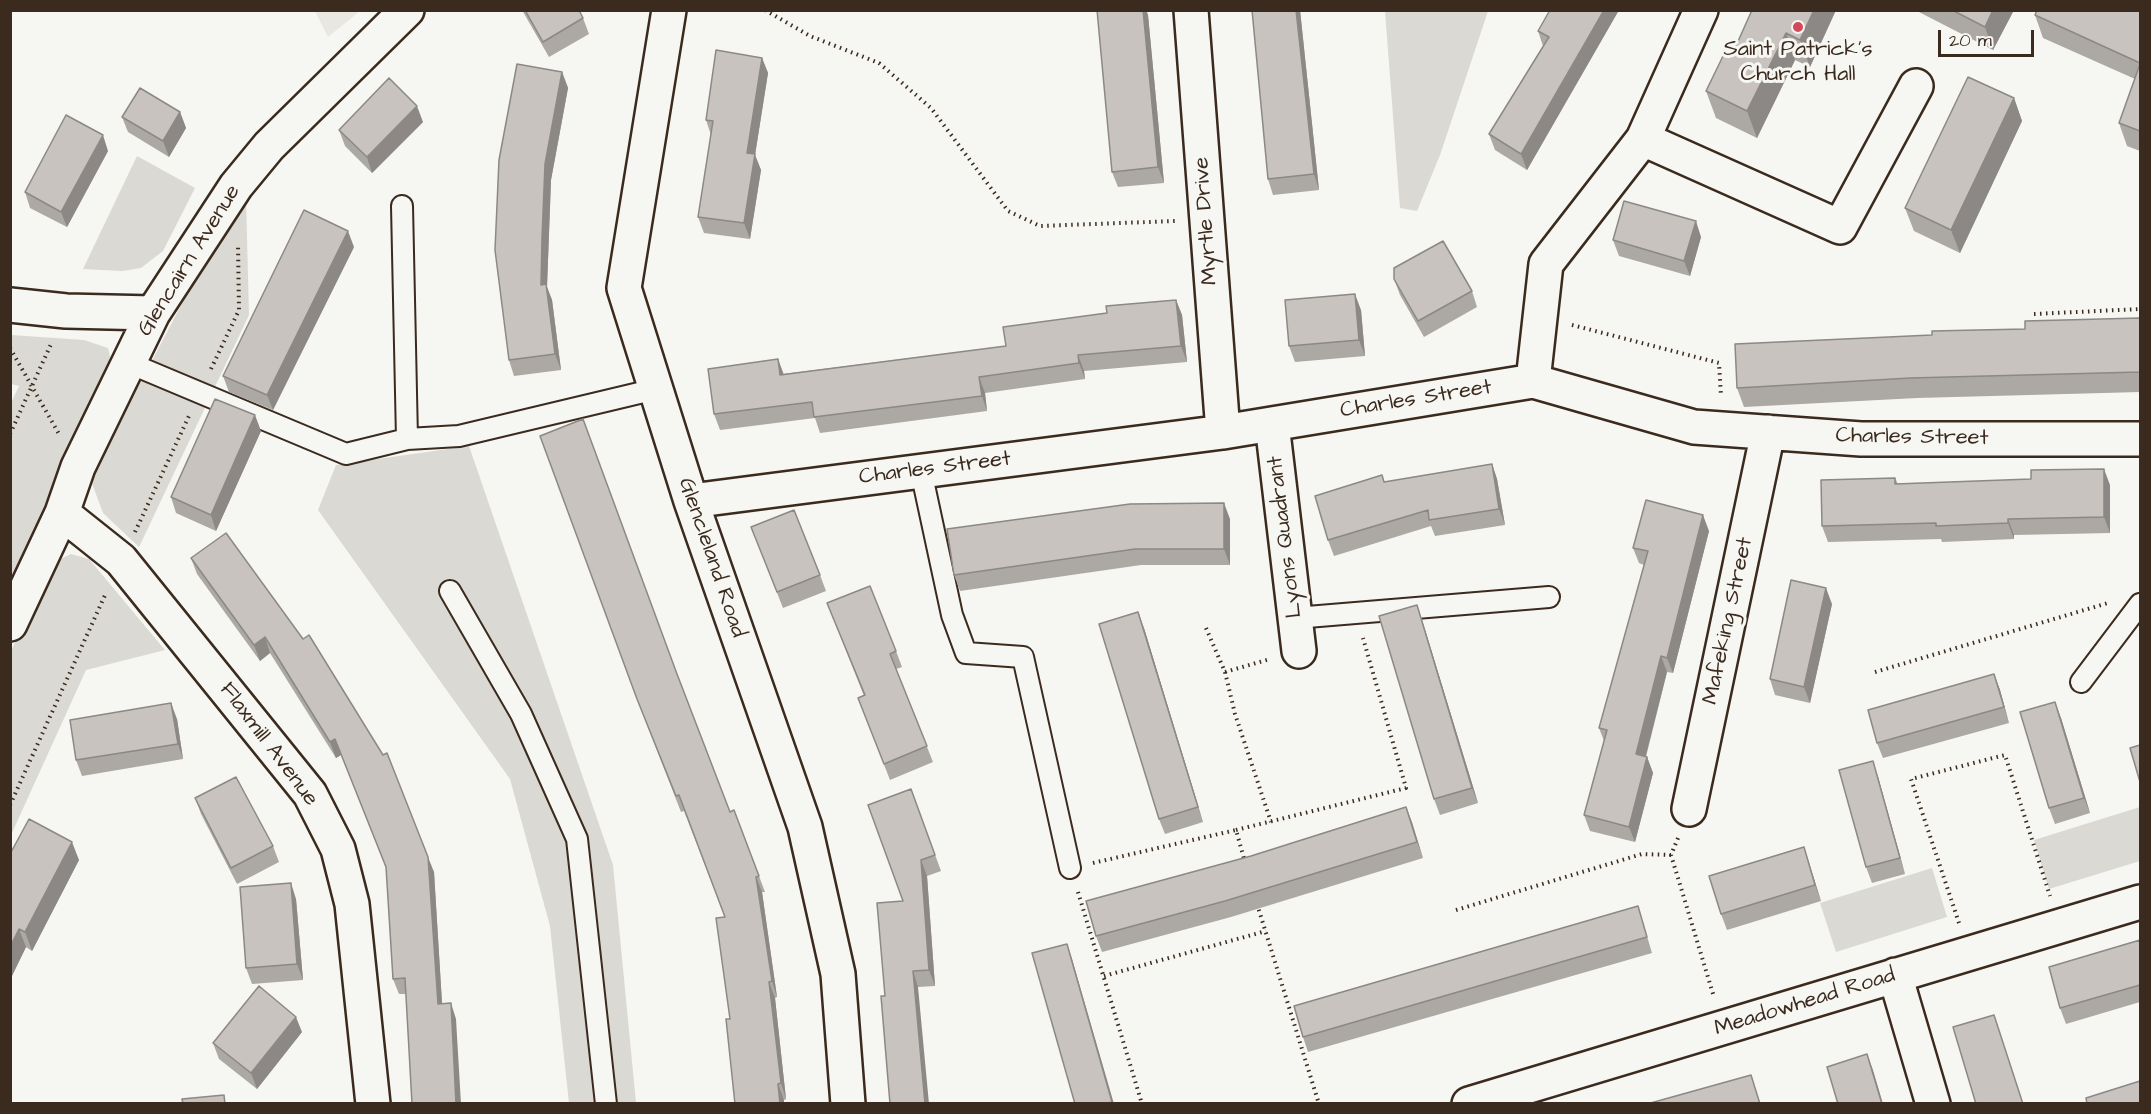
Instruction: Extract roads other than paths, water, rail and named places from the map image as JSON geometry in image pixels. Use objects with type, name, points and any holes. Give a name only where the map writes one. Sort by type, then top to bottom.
[{"type":"street","name":"Glencairn Avenue","points":[[10,624],[62,513],[78,467],[153,313],[236,186],[269,146],[407,10]]},
{"type":"street","name":"Glencleland Road","points":[[669,10],[624,288],[691,501],[805,827],[838,974],[848,1104]]},
{"type":"street","name":"Myrtle Drive","points":[[1191,10],[1222,432]]},
{"type":"street","points":[[1533,381],[1546,264],[1590,204],[1643,139],[1701,10]]},
{"type":"street","points":[[1643,139],[1840,227],[1916,86]]},
{"type":"street","points":[[10,305],[66,311],[153,313]]},
{"type":"street","name":"Charles Street","points":[[691,501],[1222,432],[1533,381],[1694,427],[1861,439],[2140,439]]},
{"type":"street","name":"Lyons Quadrant","points":[[1272,424],[1299,651]]},
{"type":"street","name":"Mafeking Street","points":[[1689,810],[1768,432]]},
{"type":"street","name":"Flaxmill Avenue","points":[[62,513],[121,560],[310,794],[338,849],[352,904],[373,1104]]},
{"type":"street","name":"Meadowhead Road","points":[[1469,1104],[2140,902]]},
{"type":"street","points":[[1895,975],[1933,1104]]},
{"type":"lane","points":[[402,206],[407,440]]},
{"type":"lane","points":[[129,363],[346,454],[407,440],[459,436],[656,389]]},
{"type":"lane","points":[[921,471],[952,615],[966,653],[1023,657],[1070,868]]},
{"type":"lane","points":[[450,591],[521,714],[577,839],[606,1104]]},
{"type":"lane","points":[[1295,618],[1549,597]]},
{"type":"lane","points":[[2080,682],[2140,604]]},
{"type":"place","name":"Saint Patrick's Church Hall","points":[[1798,27]]}]
